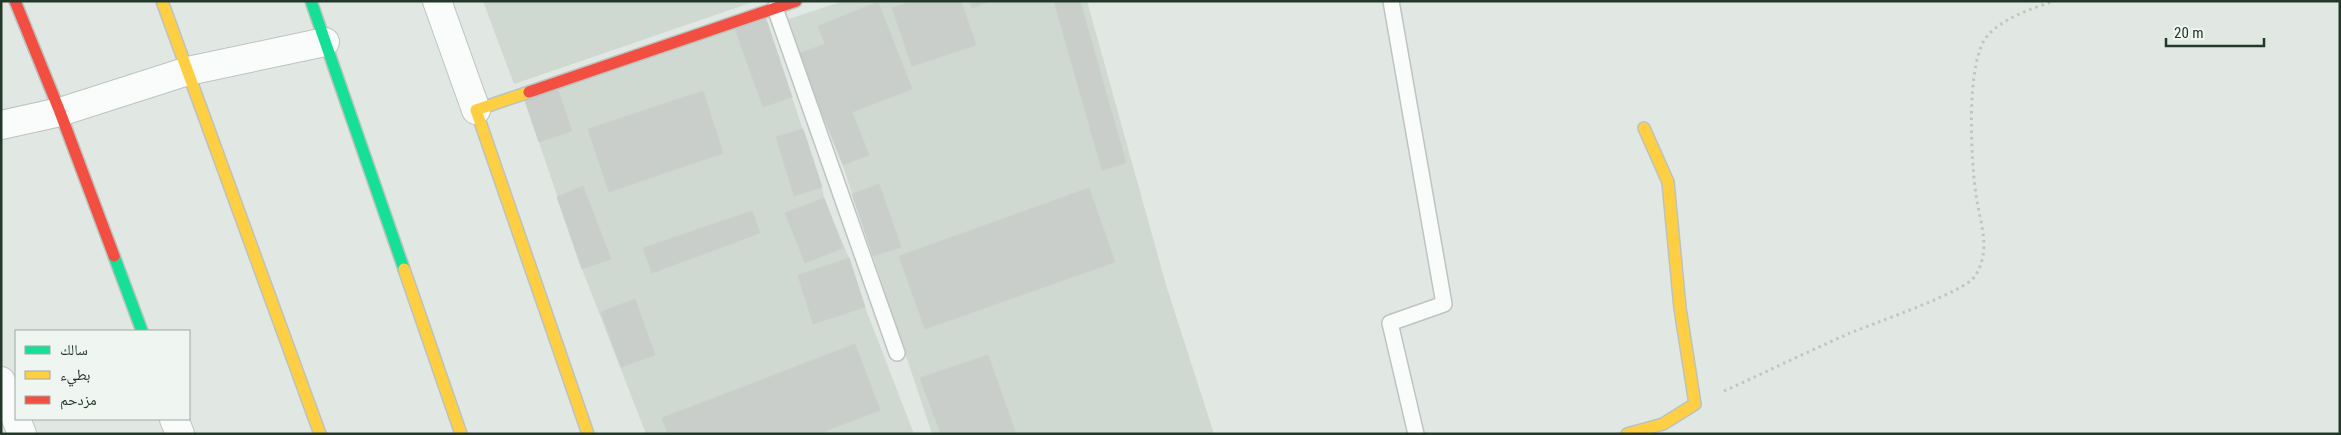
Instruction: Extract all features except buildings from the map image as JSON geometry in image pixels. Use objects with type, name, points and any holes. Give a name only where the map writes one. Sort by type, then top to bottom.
[{"type":"street","points":[[15,1],[60,112],[142,330]]},
{"type":"street","points":[[162,1],[320,434]]},
{"type":"street","points":[[311,1],[461,434]]},
{"type":"street","points":[[436,1],[476,110],[588,434]]},
{"type":"street","points":[[476,110],[796,1]]},
{"type":"street","points":[[1,125],[60,112],[188,71],[325,42]]},
{"type":"street","points":[[1627,434],[1663,424],[1694,404],[1680,308],[1668,182],[1644,128]]},
{"type":"street","points":[[1,382],[15,417]]},
{"type":"street","points":[[16,420],[22,434]]},
{"type":"street","points":[[174,420],[180,434]]},
{"type":"lane","points":[[1391,1],[1444,304],[1390,322],[1416,434]]},
{"type":"lane","points":[[775,8],[897,353]]},
{"type":"path","points":[[1694,404],[1850,333],[1949,293],[1974,278],[1981,265],[1986,242],[1976,195],[1971,125],[1976,58],[1987,36],[2005,21],[2030,9],[2054,1]]},
{"type":"shaded area","points":[[483,1],[756,1],[514,84]]},
{"type":"shaded area","points":[[843,1],[1087,1],[1166,285],[1214,434],[932,434],[843,166],[786,20]]},
{"type":"shaded area","points":[[765,16],[824,198],[849,258],[865,307],[914,434],[646,434],[582,269],[524,98]]},
{"type":"traffic: fast","points":[[311,1],[404,269]]},
{"type":"traffic: fast","points":[[114,256],[142,330]]},
{"type":"traffic: slow","points":[[162,1],[320,434]]},
{"type":"traffic: slow","points":[[529,92],[476,110],[588,434]]},
{"type":"traffic: slow","points":[[1627,434],[1663,424],[1695,404],[1680,308],[1668,182],[1644,128]]},
{"type":"traffic: slow","points":[[404,269],[461,434]]},
{"type":"traffic: jam","points":[[15,1],[60,112],[114,256]]},
{"type":"traffic: jam","points":[[529,92],[796,1]]}]
